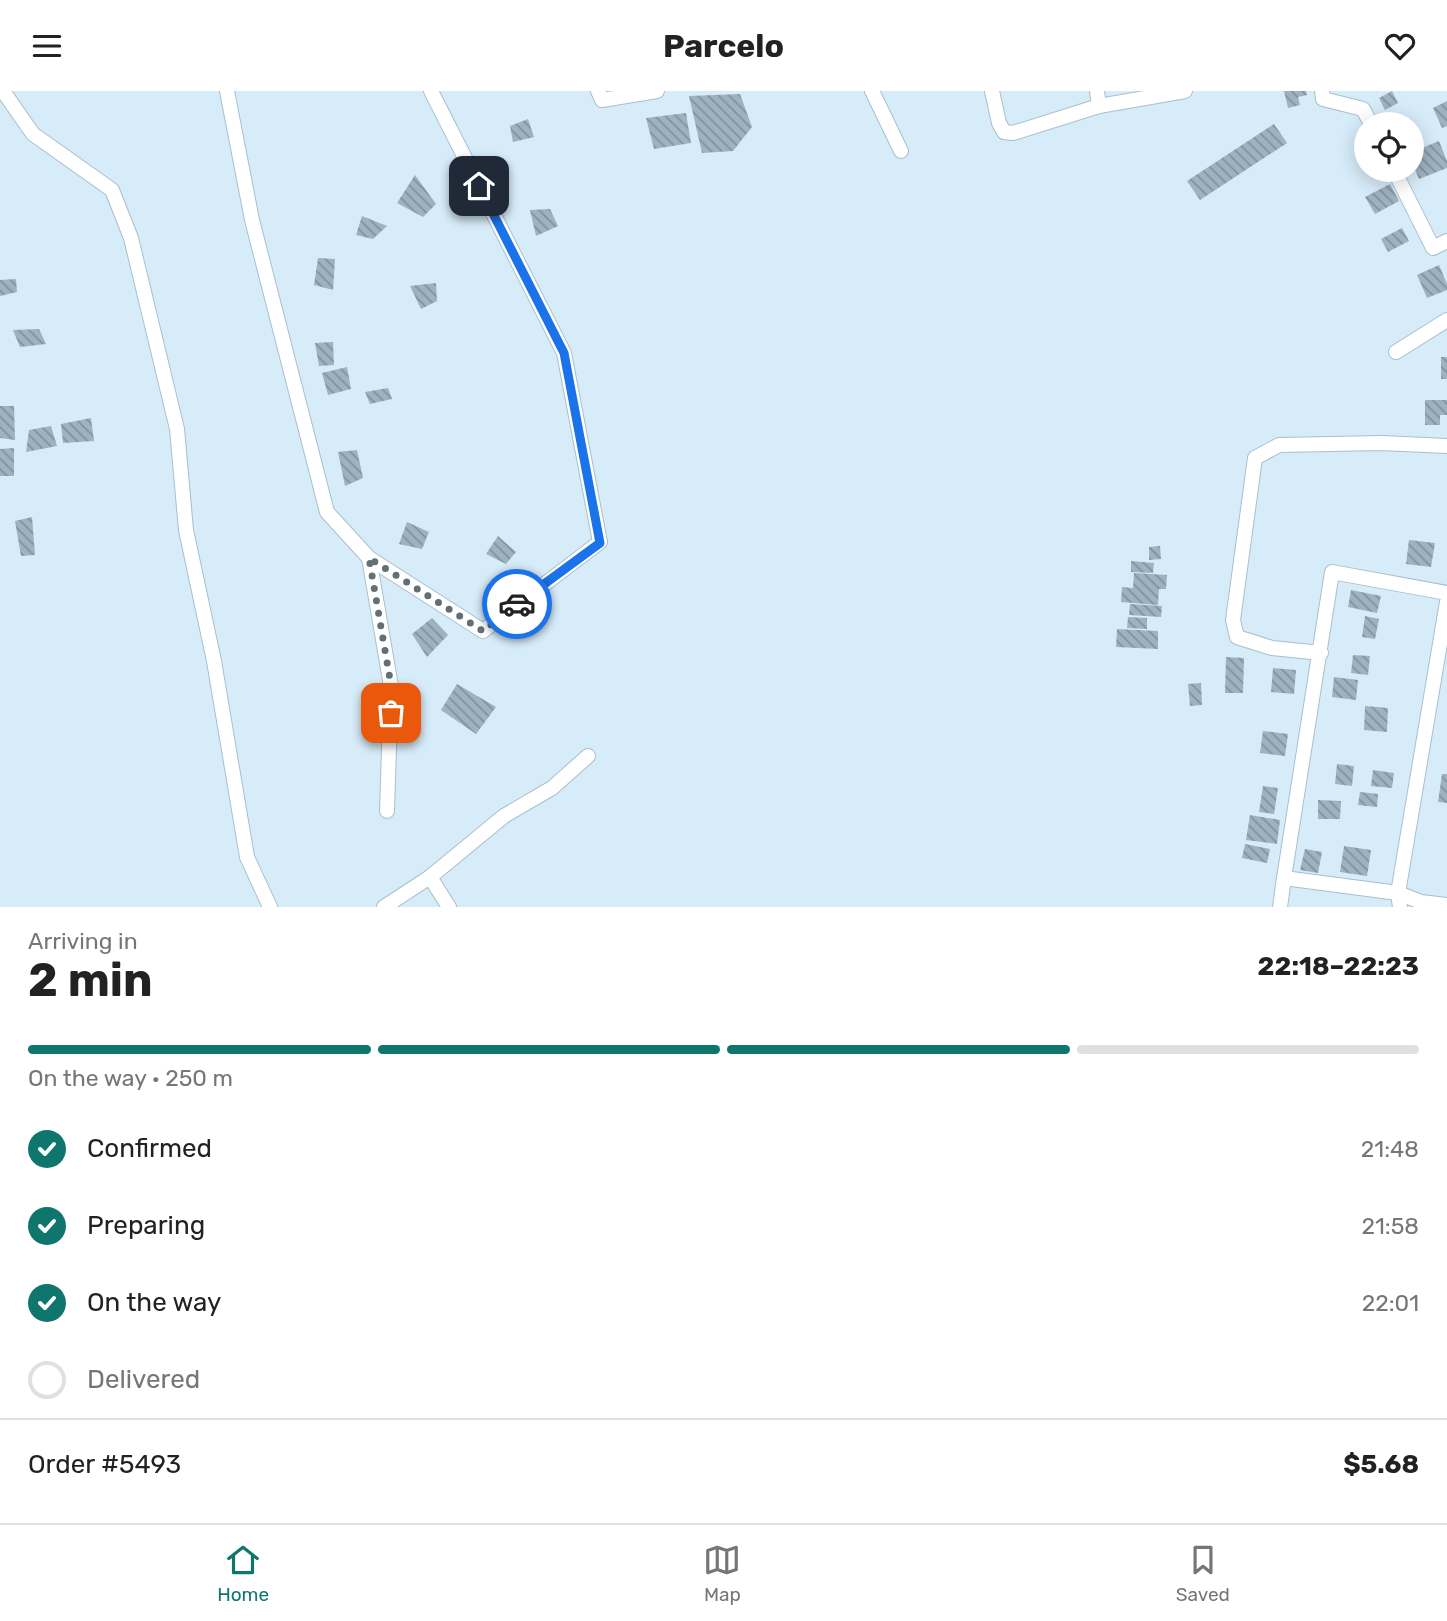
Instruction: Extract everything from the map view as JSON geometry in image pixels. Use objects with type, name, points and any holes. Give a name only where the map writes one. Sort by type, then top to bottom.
[{"type":"street","points":[[4,91],[33,134],[112,190],[131,238],[177,429],[186,530],[214,661],[247,857],[270,907]]},
{"type":"street","points":[[227,91],[252,220],[327,512],[369,558],[483,631],[600,543],[564,353],[431,91]]},
{"type":"street","points":[[598,91],[602,100],[657,91]]},
{"type":"street","points":[[872,91],[901,151]]},
{"type":"street","points":[[992,91],[999,123],[1004,132],[1013,133],[1098,98],[1185,91]]},
{"type":"street","points":[[1322,91],[1323,99],[1363,109],[1365,112]]},
{"type":"street","points":[[1400,182],[1433,248],[1447,241]]},
{"type":"street","points":[[1396,352],[1447,320]]},
{"type":"street","points":[[1321,653],[1272,648],[1237,637],[1233,620],[1255,458],[1279,445],[1381,443],[1447,446]]},
{"type":"street","points":[[369,558],[391,685],[387,811]]},
{"type":"street","points":[[1280,907],[1332,572],[1447,593]]},
{"type":"street","points":[[1399,900],[1447,602]]},
{"type":"street","points":[[384,907],[430,877],[505,816],[552,788],[588,756]]},
{"type":"street","points":[[430,877],[449,907]]},
{"type":"street","points":[[1284,878],[1399,900],[1447,905]]},
{"type":"building","points":[[1284,91],[1306,91],[1307,95],[1298,97],[1300,105],[1288,108]]},
{"type":"building","points":[[1392,91],[1398,103],[1385,110],[1379,98]]},
{"type":"building","points":[[740,94],[752,127],[733,151],[702,153],[689,96]]},
{"type":"building","points":[[1447,101],[1447,126],[1442,128],[1433,108]]},
{"type":"building","points":[[686,113],[691,143],[654,149],[646,118]]},
{"type":"building","points":[[528,119],[534,137],[513,142],[510,126]]},
{"type":"building","points":[[1274,124],[1287,143],[1200,200],[1187,181]]},
{"type":"building","points":[[1439,141],[1447,168],[1424,177],[1424,147]]},
{"type":"building","points":[[415,175],[436,204],[423,217],[397,203]]},
{"type":"building","points":[[1390,184],[1399,201],[1375,214],[1365,197]]},
{"type":"building","points":[[550,209],[558,226],[536,236],[530,210]]},
{"type":"building","points":[[362,216],[387,226],[373,239],[356,235]]},
{"type":"building","points":[[1402,228],[1409,241],[1388,252],[1381,239]]},
{"type":"building","points":[[318,258],[335,259],[333,290],[314,285]]},
{"type":"building","points":[[1439,265],[1447,290],[1427,298],[1417,275]]},
{"type":"building","points":[[16,279],[17,292],[0,296],[0,280]]},
{"type":"building","points":[[436,283],[437,301],[421,309],[410,286]]},
{"type":"building","points":[[39,329],[46,344],[20,347],[13,330]]},
{"type":"building","points":[[333,342],[334,365],[319,366],[315,343]]},
{"type":"building","points":[[1441,357],[1447,357],[1447,379],[1441,379]]},
{"type":"building","points":[[347,367],[351,389],[328,395],[322,373]]},
{"type":"building","points":[[388,388],[392,399],[370,404],[365,392]]},
{"type":"building","points":[[1425,400],[1447,400],[1447,415],[1440,415],[1440,425],[1425,425]]},
{"type":"building","points":[[0,406],[14,406],[15,440],[0,438]]},
{"type":"building","points":[[91,418],[94,441],[63,443],[61,424]]},
{"type":"building","points":[[51,426],[57,446],[26,452],[29,430]]},
{"type":"building","points":[[14,448],[14,476],[0,476],[0,449]]},
{"type":"building","points":[[357,450],[363,478],[345,486],[338,452]]},
{"type":"building","points":[[32,517],[35,555],[21,556],[15,521]]},
{"type":"building","points":[[407,522],[429,532],[422,549],[399,544]]},
{"type":"building","points":[[498,536],[516,552],[506,564],[486,554]]},
{"type":"building","points":[[1409,540],[1435,543],[1431,567],[1406,564]]},
{"type":"building","points":[[1160,546],[1161,559],[1149,560],[1149,547]]},
{"type":"building","points":[[1131,561],[1154,563],[1153,573],[1131,572]]},
{"type":"building","points":[[1134,573],[1167,575],[1166,589],[1159,589],[1158,605],[1121,602],[1122,587],[1133,588]]},
{"type":"building","points":[[1351,590],[1381,596],[1377,613],[1348,607]]},
{"type":"building","points":[[1130,604],[1162,606],[1161,617],[1129,615]]},
{"type":"building","points":[[1365,616],[1379,619],[1375,639],[1362,637]]},
{"type":"building","points":[[1128,617],[1147,618],[1147,629],[1127,628]]},
{"type":"building","points":[[432,618],[448,635],[427,657],[412,634]]},
{"type":"building","points":[[1117,629],[1158,631],[1158,649],[1116,647]]},
{"type":"building","points":[[1353,655],[1370,656],[1368,675],[1351,673]]},
{"type":"building","points":[[1226,657],[1244,658],[1243,693],[1225,693]]},
{"type":"building","points":[[1273,668],[1296,670],[1294,694],[1271,692]]},
{"type":"building","points":[[1334,677],[1358,680],[1356,700],[1332,697]]},
{"type":"building","points":[[1201,683],[1202,705],[1190,706],[1188,684]]},
{"type":"building","points":[[457,684],[496,707],[476,734],[441,710]]},
{"type":"building","points":[[1365,706],[1388,708],[1387,732],[1364,730]]},
{"type":"building","points":[[1263,731],[1288,734],[1285,756],[1260,753]]},
{"type":"building","points":[[1337,764],[1354,766],[1352,786],[1335,784]]},
{"type":"building","points":[[1373,770],[1394,773],[1392,788],[1371,786]]},
{"type":"building","points":[[1442,774],[1447,774],[1447,803],[1438,802]]},
{"type":"building","points":[[1263,786],[1278,788],[1274,814],[1259,812]]},
{"type":"building","points":[[1360,792],[1378,794],[1377,807],[1358,805]]},
{"type":"building","points":[[1318,800],[1341,801],[1340,819],[1318,819]]},
{"type":"building","points":[[1250,815],[1280,820],[1277,844],[1246,840]]},
{"type":"building","points":[[1245,844],[1270,849],[1267,863],[1242,858]]},
{"type":"building","points":[[1344,846],[1371,850],[1367,876],[1340,872]]},
{"type":"building","points":[[1305,849],[1322,852],[1318,873],[1300,870]]},
{"type":"way so far","points":[[391,713],[391,685],[369,558],[483,631],[517,604]]},
{"type":"route","points":[[479,186],[564,353],[600,543],[517,604]]}]
